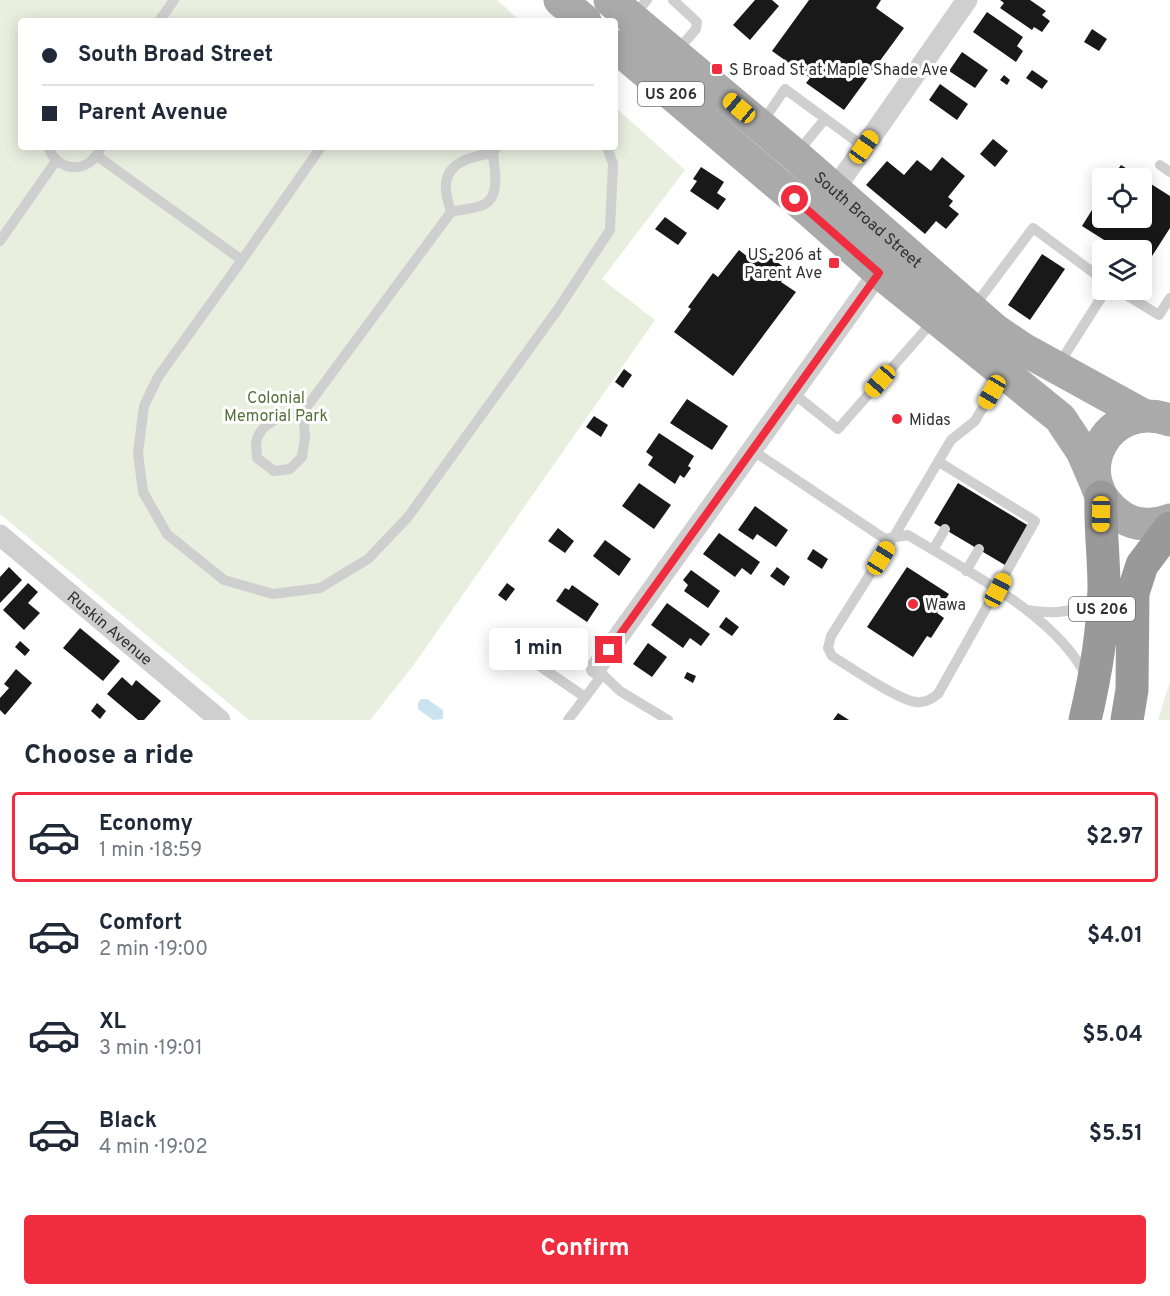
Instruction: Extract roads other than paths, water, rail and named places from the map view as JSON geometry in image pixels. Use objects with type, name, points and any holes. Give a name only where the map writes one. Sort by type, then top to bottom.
[{"type":"highway","name":"US 206","points":[[1085,720],[1092,689],[1099,635],[1103,578],[1098,489]]},
{"type":"highway","points":[[1127,720],[1132,690],[1133,593],[1142,565],[1170,528]]},
{"type":"main road","points":[[560,0],[581,18]]},
{"type":"main road","name":"South Broad Street","points":[[625,4],[674,54],[833,187],[994,330],[1058,367],[1157,411]]},
{"type":"main road","name":"South Broad Street","points":[[618,49],[812,213],[879,273],[1060,418],[1082,451],[1098,489]]},
{"type":"main road","points":[[1157,411],[1128,419],[1115,427],[1104,438],[1097,451],[1094,466],[1098,489],[1112,510],[1126,520],[1143,524],[1170,520]]},
{"type":"street","points":[[812,213],[844,176],[967,0]]},
{"type":"street","points":[[599,671],[752,450],[879,273],[900,248]]},
{"type":"street","name":"Ruskin Avenue","points":[[0,535],[220,720]]},
{"type":"lane","points":[[161,18],[174,0]]},
{"type":"lane","points":[[673,0],[697,22],[696,29],[674,54]]},
{"type":"lane","points":[[756,122],[770,111],[785,89],[864,147]]},
{"type":"lane","points":[[795,155],[825,119]]},
{"type":"lane","points":[[50,150],[56,161],[70,167],[85,165],[99,151],[242,260]]},
{"type":"lane","points":[[319,150],[158,377],[144,406],[138,453],[143,492],[167,534],[224,580],[273,594],[320,588],[368,559],[408,517],[558,309],[610,230],[613,164],[608,150]]},
{"type":"lane","points":[[303,412],[286,414],[267,426],[256,441],[257,458],[274,471],[290,469],[302,457],[305,437],[303,412],[451,212],[485,204],[493,195],[495,150],[455,165],[448,175],[446,188],[451,212]]},
{"type":"lane","points":[[0,241],[56,161]]},
{"type":"lane","points":[[1160,165],[1170,172]]},
{"type":"lane","points":[[971,310],[1033,228],[1092,272]]},
{"type":"lane","points":[[1134,300],[1159,315],[1170,298]]},
{"type":"lane","points":[[1058,367],[1100,300]]},
{"type":"lane","points":[[793,393],[838,429],[935,318]]},
{"type":"lane","points":[[939,462],[971,486],[1035,521],[938,694],[929,701],[918,702],[903,698],[832,656],[828,648],[831,636],[951,440],[975,421],[1002,373]]},
{"type":"lane","points":[[752,450],[885,539],[908,535],[1027,610],[1079,662],[1092,689]]},
{"type":"lane","points":[[933,550],[945,529]]},
{"type":"lane","points":[[966,571],[979,549]]},
{"type":"lane","points":[[1027,610],[1045,613],[1070,611],[1083,605],[1095,594],[1103,578]]},
{"type":"lane","points":[[510,646],[585,697]]},
{"type":"lane","points":[[568,720],[585,697],[599,671],[620,691],[668,720]]},
{"type":"water","points":[[421,699],[427,699],[443,710],[443,719],[433,720],[418,709]]},
{"type":"place","name":"S Broad St at Maple Shade Ave","points":[[717,69]]},
{"type":"place","name":"US-206 at Parent Ave","points":[[834,263]]},
{"type":"place","name":"Midas","points":[[897,419]]},
{"type":"place","name":"Wawa","points":[[913,604]]},
{"type":"park label","name":"Colonial Memorial Park","points":[[276,406]]}]
